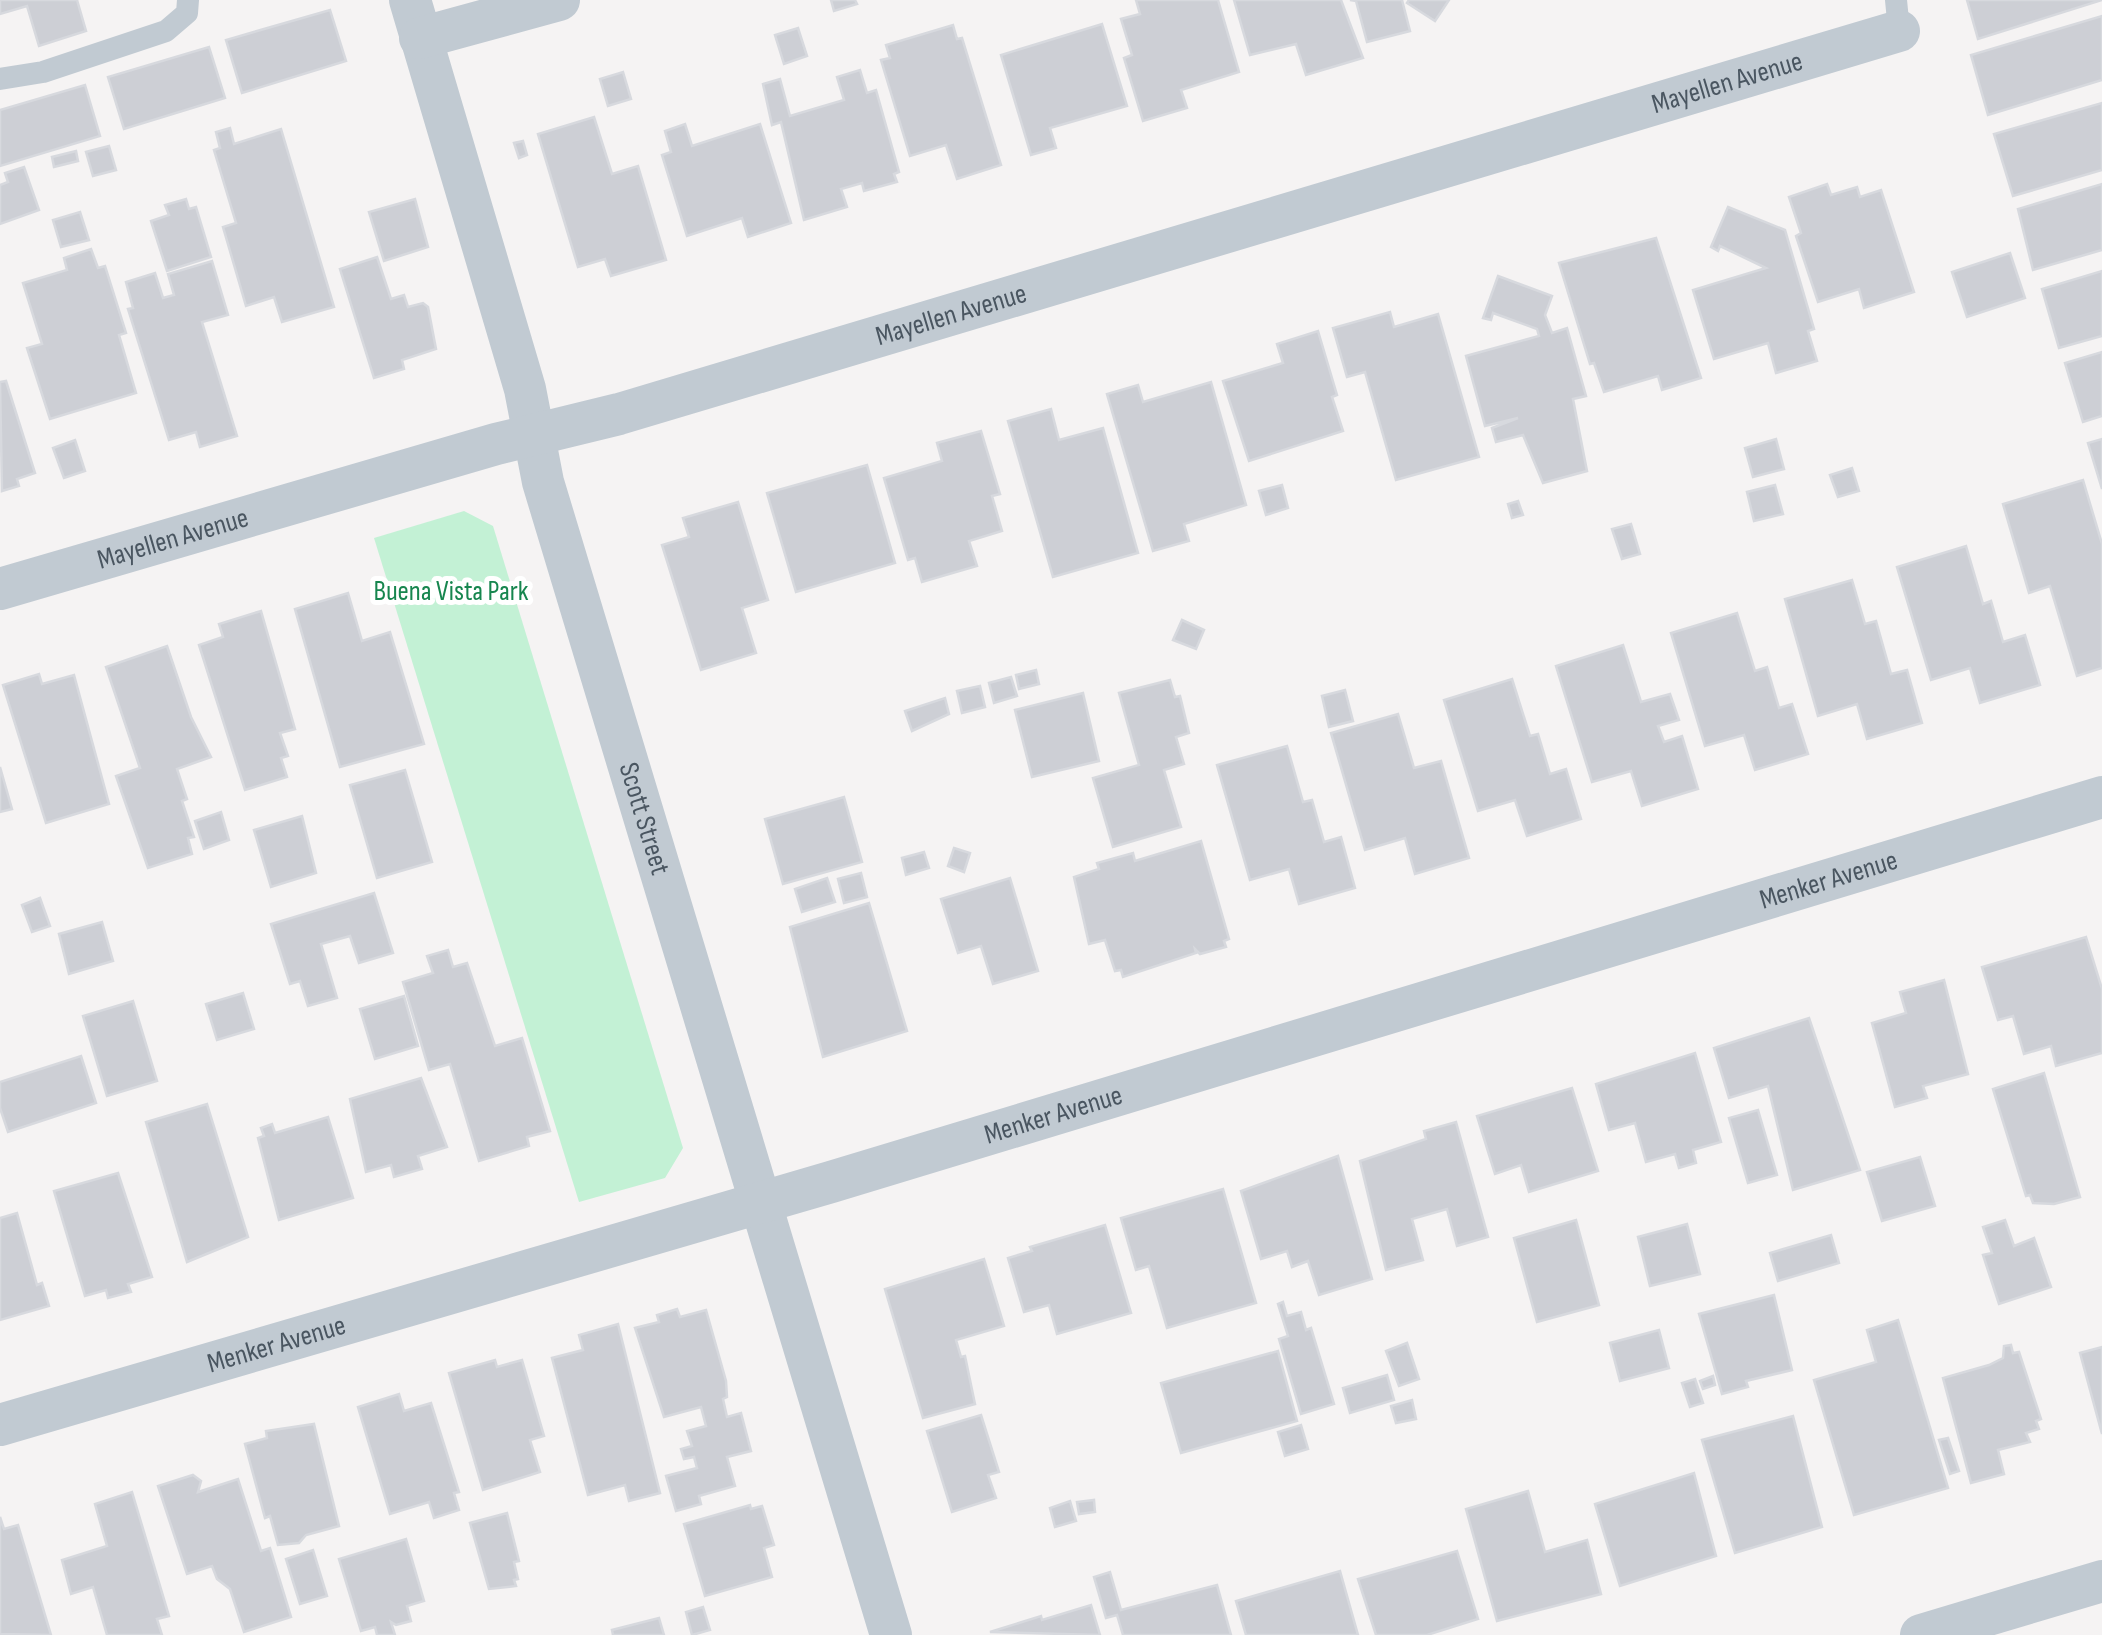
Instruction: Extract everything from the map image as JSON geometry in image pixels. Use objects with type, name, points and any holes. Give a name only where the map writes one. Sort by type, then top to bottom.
[{"type":"street","points":[[415,19],[558,0]]},
{"type":"street","name":"Mayellen Avenue","points":[[0,589],[534,434],[619,414],[1898,15]]},
{"type":"street","name":"Scott Street","points":[[415,19],[534,434],[543,482],[891,1635]]},
{"type":"street","name":"Menker Avenue","points":[[0,1425],[759,1203],[2102,797]]},
{"type":"street","points":[[1921,1635],[2102,1582]]},
{"type":"lane","points":[[0,79],[44,72],[166,32],[187,13],[188,0]]},
{"type":"green space","name":"Buena Vista Park","points":[[464,511],[493,526],[683,1148],[665,1178],[579,1202],[374,538]]},
{"type":"building","points":[[0,0],[77,0],[86,31],[39,46],[27,6],[0,14]]},
{"type":"building","points":[[831,0],[855,0],[857,4],[834,11]]},
{"type":"building","points":[[1136,0],[1218,0],[1239,72],[1181,90],[1187,108],[1143,121],[1124,58],[1132,55],[1121,19],[1140,14]]},
{"type":"building","points":[[1234,0],[1341,0],[1363,58],[1306,75],[1296,44],[1250,55]]},
{"type":"building","points":[[1350,0],[1402,0],[1410,31],[1367,42],[1356,1]]},
{"type":"building","points":[[1449,0],[1435,21],[1407,3]]},
{"type":"building","points":[[1967,0],[2102,0],[1978,39]]},
{"type":"building","points":[[330,10],[346,61],[242,93],[226,40]]},
{"type":"building","points":[[2102,16],[2102,80],[1988,115],[1971,55]]},
{"type":"building","points":[[1102,24],[1127,106],[1050,128],[1056,148],[1031,155],[1001,55]]},
{"type":"building","points":[[953,25],[957,39],[962,38],[1001,165],[957,179],[946,145],[910,156],[881,60],[890,58],[886,45]]},
{"type":"building","points":[[798,28],[807,56],[784,64],[775,35]]},
{"type":"building","points":[[209,47],[225,98],[124,129],[108,77]]},
{"type":"building","points":[[860,70],[867,93],[876,90],[899,172],[894,174],[897,182],[864,191],[862,183],[841,189],[847,207],[804,220],[781,122],[772,125],[763,84],[780,79],[790,116],[844,100],[837,77]]},
{"type":"building","points":[[623,72],[631,99],[608,106],[600,79]]},
{"type":"building","points":[[85,85],[100,136],[0,166],[0,110]]},
{"type":"building","points":[[2102,103],[2102,170],[2013,196],[1994,134]]},
{"type":"building","points":[[594,117],[612,174],[638,166],[666,260],[611,276],[605,259],[578,267],[538,134]]},
{"type":"building","points":[[685,124],[692,146],[760,124],[791,223],[748,237],[742,218],[687,236],[662,155],[671,152],[665,131]]},
{"type":"building","points":[[230,128],[234,144],[281,129],[334,307],[282,322],[274,297],[246,306],[223,227],[236,223],[214,150],[220,148],[216,132]]},
{"type":"building","points":[[523,141],[527,155],[519,158],[514,143]]},
{"type":"building","points":[[109,146],[116,170],[93,176],[86,152]]},
{"type":"building","points":[[76,151],[78,161],[54,167],[52,157]]},
{"type":"building","points":[[24,167],[39,210],[0,224],[0,185],[8,182],[5,173]]},
{"type":"building","points":[[1827,184],[1831,195],[1857,187],[1860,197],[1881,190],[1914,292],[1864,308],[1859,289],[1818,302],[1796,236],[1801,233],[1789,197]]},
{"type":"building","points":[[2102,184],[2102,250],[2033,270],[2018,209]]},
{"type":"building","points":[[186,199],[189,209],[196,207],[211,257],[167,271],[151,221],[169,215],[165,205]]},
{"type":"building","points":[[415,199],[428,247],[384,261],[369,212]]},
{"type":"building","points":[[1728,207],[1785,230],[1814,329],[1808,331],[1817,361],[1776,373],[1768,343],[1714,359],[1693,290],[1766,268],[1720,246],[1718,251],[1711,247]]},
{"type":"building","points":[[80,212],[89,240],[61,247],[53,220]]},
{"type":"building","points":[[1656,238],[1701,378],[1662,390],[1658,376],[1604,392],[1594,363],[1590,364],[1559,263]]},
{"type":"building","points":[[91,249],[98,268],[105,266],[126,333],[119,335],[136,393],[50,419],[27,348],[42,344],[23,283],[67,270],[64,258]]},
{"type":"building","points":[[2010,253],[2025,298],[1967,317],[1952,272]]},
{"type":"building","points":[[377,257],[391,299],[404,295],[408,307],[423,303],[428,307],[436,349],[402,360],[404,369],[374,378],[340,269]]},
{"type":"building","points":[[212,261],[228,315],[202,322],[237,436],[200,447],[196,432],[169,440],[128,309],[133,308],[126,282],[155,273],[163,298],[174,295],[168,274]]},
{"type":"building","points":[[2102,271],[2102,336],[2059,348],[2042,289]]},
{"type":"building","points":[[1498,276],[1552,296],[1545,315],[1552,333],[1567,328],[1586,396],[1573,399],[1587,471],[1543,483],[1523,435],[1496,442],[1492,428],[1518,418],[1485,426],[1466,356],[1539,336],[1537,329],[1493,313],[1491,320],[1483,318]]},
{"type":"building","points":[[1390,312],[1394,327],[1438,314],[1479,457],[1396,480],[1365,372],[1347,377],[1333,328]]},
{"type":"building","points":[[1318,331],[1343,431],[1249,461],[1223,381],[1283,363],[1277,344]]},
{"type":"building","points":[[2102,352],[2102,416],[2083,422],[2065,363]]},
{"type":"building","points":[[6,381],[35,473],[17,479],[19,486],[2,491],[0,382]]},
{"type":"building","points":[[1211,382],[1246,505],[1184,524],[1189,541],[1153,551],[1107,394],[1138,385],[1143,402]]},
{"type":"building","points":[[1051,409],[1059,440],[1103,428],[1138,553],[1053,577],[1008,421]]},
{"type":"building","points":[[981,431],[1000,494],[992,496],[1002,531],[969,541],[977,566],[922,582],[915,558],[908,560],[884,478],[942,461],[937,443]]},
{"type":"building","points":[[1776,439],[1784,469],[1753,477],[1745,448]]},
{"type":"building","points":[[2102,439],[2102,489],[2088,443]]},
{"type":"building","points":[[75,440],[85,471],[64,478],[53,448]]},
{"type":"building","points":[[867,465],[895,563],[796,592],[767,493]]},
{"type":"building","points":[[1852,468],[1859,491],[1838,497],[1830,475]]},
{"type":"building","points":[[2083,480],[2102,544],[2102,668],[2077,676],[2050,586],[2029,593],[2003,504]]},
{"type":"building","points":[[1282,485],[1288,508],[1266,515],[1259,491]]},
{"type":"building","points":[[1775,485],[1783,514],[1754,521],[1747,492]]},
{"type":"building","points":[[1518,501],[1523,515],[1512,518],[1508,504]]},
{"type":"building","points":[[738,502],[768,600],[742,608],[756,653],[701,670],[662,545],[689,537],[683,518]]},
{"type":"building","points":[[1631,524],[1640,554],[1622,559],[1612,529]]},
{"type":"building","points":[[1966,546],[1983,604],[1991,601],[2003,642],[2025,635],[2040,685],[1980,703],[1970,668],[1931,680],[1897,567]]},
{"type":"building","points":[[1852,580],[1865,624],[1876,621],[1891,674],[1907,670],[1922,723],[1867,739],[1857,704],[1818,716],[1785,599]]},
{"type":"building","points":[[348,593],[362,641],[390,632],[424,744],[340,767],[295,609]]},
{"type":"building","points":[[261,611],[295,729],[280,733],[288,756],[281,758],[287,777],[245,790],[199,645],[223,637],[219,624]]},
{"type":"building","points":[[1737,613],[1755,671],[1767,667],[1779,708],[1792,704],[1808,754],[1755,770],[1744,735],[1705,746],[1671,633]]},
{"type":"building","points":[[1182,620],[1204,630],[1196,649],[1173,640]]},
{"type":"building","points":[[1623,645],[1641,702],[1670,694],[1679,720],[1658,726],[1664,742],[1682,736],[1698,789],[1642,806],[1631,771],[1592,782],[1556,666]]},
{"type":"building","points":[[167,646],[191,717],[211,757],[177,769],[194,837],[188,838],[192,854],[148,868],[116,776],[140,768],[106,667]]},
{"type":"building","points":[[1036,670],[1039,684],[1019,689],[1016,675]]},
{"type":"building","points":[[39,674],[42,684],[74,675],[109,804],[46,823],[3,685]]},
{"type":"building","points":[[1011,677],[1017,696],[994,703],[989,683]]},
{"type":"building","points":[[1512,679],[1530,736],[1538,734],[1550,774],[1566,769],[1581,819],[1527,836],[1515,800],[1478,811],[1444,700]]},
{"type":"building","points":[[1170,680],[1175,697],[1180,696],[1189,733],[1176,737],[1184,764],[1164,770],[1181,827],[1113,847],[1093,778],[1139,765],[1119,693]]},
{"type":"building","points":[[980,686],[985,707],[962,713],[957,691]]},
{"type":"building","points":[[1345,690],[1353,721],[1329,727],[1322,696]]},
{"type":"building","points":[[1083,693],[1099,761],[1032,777],[1015,710]]},
{"type":"building","points":[[945,698],[949,714],[912,731],[905,711]]},
{"type":"building","points":[[1398,714],[1414,768],[1441,761],[1469,858],[1415,874],[1405,838],[1365,850],[1331,733]]},
{"type":"building","points":[[1287,746],[1303,802],[1312,800],[1324,842],[1341,837],[1355,888],[1299,904],[1289,869],[1250,880],[1217,765]]},
{"type":"building","points":[[0,767],[12,809],[0,812]]},
{"type":"building","points":[[405,770],[432,862],[377,878],[350,785]]},
{"type":"building","points":[[844,797],[862,862],[783,884],[765,819]]},
{"type":"building","points":[[221,812],[229,840],[204,849],[195,821]]},
{"type":"building","points":[[302,816],[316,873],[271,887],[254,830]]},
{"type":"building","points":[[1201,841],[1229,939],[1224,941],[1226,947],[1200,954],[1195,949],[1196,953],[1123,977],[1121,970],[1115,971],[1105,940],[1089,944],[1074,877],[1099,869],[1097,863],[1133,853],[1135,861]]},
{"type":"building","points":[[954,848],[970,853],[964,872],[948,866]]},
{"type":"building","points":[[924,852],[929,868],[906,875],[902,858]]},
{"type":"building","points":[[861,873],[867,897],[844,903],[838,879]]},
{"type":"building","points":[[827,878],[835,902],[802,912],[795,889]]},
{"type":"building","points":[[1010,878],[1038,971],[993,984],[981,946],[958,953],[941,899]]},
{"type":"building","points":[[374,893],[393,953],[359,963],[350,936],[321,944],[337,998],[308,1006],[300,981],[290,984],[271,924]]},
{"type":"building","points":[[40,898],[50,926],[32,932],[22,905]]},
{"type":"building","points":[[869,903],[907,1031],[823,1057],[790,927]]},
{"type":"building","points":[[102,922],[113,961],[69,974],[59,934]]},
{"type":"building","points":[[2086,937],[2102,989],[2102,1053],[2056,1066],[2051,1046],[2024,1054],[2013,1016],[1998,1020],[1982,967]]},
{"type":"building","points":[[448,950],[453,967],[467,963],[495,1046],[522,1038],[550,1131],[527,1137],[529,1146],[479,1161],[450,1064],[429,1070],[403,982],[433,973],[427,956]]},
{"type":"building","points":[[1944,980],[1968,1074],[1923,1086],[1927,1098],[1895,1107],[1872,1023],[1906,1013],[1900,992]]},
{"type":"building","points":[[243,993],[254,1029],[217,1040],[206,1004]]},
{"type":"building","points":[[404,996],[418,1046],[375,1059],[360,1009]]},
{"type":"building","points":[[133,1001],[157,1081],[107,1096],[83,1016]]},
{"type":"building","points":[[1809,1018],[1860,1170],[1793,1190],[1768,1086],[1729,1098],[1714,1048]]},
{"type":"building","points":[[1695,1053],[1721,1142],[1693,1150],[1696,1163],[1679,1168],[1675,1154],[1646,1162],[1635,1123],[1609,1130],[1596,1084]]},
{"type":"building","points":[[81,1056],[96,1103],[8,1132],[0,1108],[0,1082]]},
{"type":"building","points":[[2044,1073],[2080,1197],[2054,1204],[2033,1203],[2030,1195],[2026,1196],[1993,1089]]},
{"type":"building","points":[[421,1078],[447,1147],[418,1156],[422,1169],[394,1177],[391,1165],[366,1172],[350,1099]]},
{"type":"building","points":[[1572,1088],[1598,1171],[1529,1192],[1521,1165],[1495,1174],[1477,1116]]},
{"type":"building","points":[[207,1104],[248,1237],[187,1262],[146,1122]]},
{"type":"building","points":[[1758,1110],[1777,1175],[1748,1183],[1729,1118]]},
{"type":"building","points":[[328,1117],[353,1198],[279,1220],[258,1138],[264,1136],[261,1128],[272,1124],[275,1133]]},
{"type":"building","points":[[1456,1122],[1488,1237],[1457,1246],[1447,1209],[1412,1219],[1423,1260],[1386,1270],[1360,1161],[1426,1139],[1424,1131]]},
{"type":"building","points":[[1338,1156],[1372,1279],[1319,1295],[1308,1261],[1292,1267],[1287,1251],[1261,1259],[1241,1191]]},
{"type":"building","points":[[1920,1157],[1935,1206],[1882,1221],[1867,1172]]},
{"type":"building","points":[[118,1173],[152,1277],[128,1284],[131,1292],[108,1298],[106,1290],[85,1296],[54,1191]]},
{"type":"building","points":[[1223,1189],[1256,1303],[1167,1328],[1149,1266],[1136,1270],[1121,1218]]},
{"type":"building","points":[[17,1213],[37,1285],[42,1283],[49,1306],[0,1320],[0,1218]]},
{"type":"building","points":[[1576,1220],[1599,1305],[1537,1322],[1514,1238]]},
{"type":"building","points":[[2005,1220],[2014,1246],[2034,1238],[2051,1287],[1999,1304],[1983,1255],[1992,1253],[1983,1227]]},
{"type":"building","points":[[1687,1224],[1700,1274],[1650,1286],[1638,1237]]},
{"type":"building","points":[[1105,1225],[1131,1313],[1057,1334],[1049,1305],[1024,1312],[1008,1258],[1032,1251],[1030,1247]]},
{"type":"building","points":[[1831,1235],[1839,1263],[1778,1281],[1770,1253]]},
{"type":"building","points":[[984,1259],[1004,1326],[956,1340],[961,1357],[965,1356],[975,1404],[923,1418],[885,1289]]},
{"type":"building","points":[[1774,1295],[1792,1370],[1746,1381],[1748,1387],[1722,1394],[1699,1314]]},
{"type":"building","points":[[1283,1302],[1287,1316],[1301,1312],[1306,1330],[1311,1328],[1334,1404],[1301,1414],[1279,1339],[1288,1336],[1278,1304]]},
{"type":"building","points":[[677,1309],[680,1317],[706,1310],[726,1381],[727,1397],[723,1399],[727,1417],[741,1413],[751,1451],[727,1457],[735,1486],[699,1496],[701,1504],[676,1511],[666,1476],[697,1468],[694,1457],[684,1459],[681,1449],[692,1446],[687,1431],[706,1426],[701,1407],[664,1417],[635,1328],[659,1322],[657,1315]]},
{"type":"building","points":[[1898,1320],[1948,1488],[1854,1515],[1814,1380],[1876,1362],[1867,1330]]},
{"type":"building","points":[[618,1324],[660,1493],[629,1501],[625,1485],[588,1495],[552,1358],[583,1350],[579,1335]]},
{"type":"building","points":[[1659,1330],[1669,1368],[1620,1381],[1610,1343]]},
{"type":"building","points":[[1407,1343],[1419,1379],[1399,1386],[1386,1351]]},
{"type":"building","points":[[2011,1345],[2013,1353],[2019,1352],[2041,1419],[2036,1421],[2039,1429],[2026,1433],[2030,1442],[1998,1450],[2004,1474],[1971,1483],[1943,1378],[1989,1365],[2003,1358],[2004,1346]]},
{"type":"building","points":[[2102,1347],[2102,1434],[2080,1353]]},
{"type":"building","points":[[1278,1351],[1297,1421],[1181,1453],[1161,1383]]},
{"type":"building","points":[[495,1360],[497,1367],[522,1360],[544,1436],[530,1440],[540,1472],[483,1490],[449,1373]]},
{"type":"building","points":[[1387,1375],[1394,1400],[1350,1413],[1343,1388]]},
{"type":"building","points":[[1713,1376],[1715,1385],[1703,1389],[1700,1381]]},
{"type":"building","points":[[1695,1379],[1703,1403],[1690,1407],[1682,1383]]},
{"type":"building","points":[[399,1394],[404,1411],[431,1403],[459,1492],[454,1493],[459,1510],[434,1518],[429,1502],[390,1514],[358,1407]]},
{"type":"building","points":[[1412,1400],[1416,1419],[1396,1423],[1391,1406]]},
{"type":"building","points":[[981,1415],[999,1472],[988,1475],[996,1498],[952,1512],[927,1431]]},
{"type":"building","points":[[1793,1416],[1822,1527],[1735,1553],[1702,1440]]},
{"type":"building","points":[[314,1424],[339,1526],[306,1535],[299,1543],[278,1545],[270,1516],[265,1518],[245,1444],[267,1438],[266,1431]]},
{"type":"building","points":[[1301,1425],[1308,1449],[1285,1456],[1278,1432]]},
{"type":"building","points":[[1948,1438],[1959,1471],[1950,1474],[1939,1440]]},
{"type":"building","points":[[1694,1473],[1716,1556],[1620,1586],[1595,1504]]},
{"type":"building","points":[[193,1475],[201,1481],[198,1492],[238,1479],[261,1551],[270,1548],[291,1617],[244,1632],[230,1589],[217,1579],[212,1566],[187,1574],[158,1486]]},
{"type":"building","points":[[1528,1491],[1545,1552],[1587,1540],[1601,1594],[1497,1621],[1466,1509]]},
{"type":"building","points":[[132,1492],[169,1616],[157,1619],[162,1635],[107,1635],[93,1587],[71,1594],[62,1560],[107,1546],[95,1504]]},
{"type":"building","points":[[1094,1500],[1095,1512],[1079,1514],[1077,1502]]},
{"type":"building","points":[[1070,1501],[1076,1521],[1055,1527],[1050,1508]]},
{"type":"building","points":[[750,1505],[751,1509],[762,1506],[774,1545],[764,1548],[772,1577],[705,1596],[684,1524]]},
{"type":"building","points":[[507,1513],[519,1561],[514,1562],[518,1579],[514,1580],[516,1586],[489,1589],[470,1523]]},
{"type":"building","points":[[0,1517],[4,1529],[18,1525],[51,1635],[0,1634]]},
{"type":"building","points":[[406,1539],[424,1601],[407,1606],[411,1621],[396,1625],[391,1622],[395,1635],[377,1635],[375,1627],[361,1631],[339,1559]]},
{"type":"building","points":[[313,1550],[327,1596],[300,1604],[286,1559]]},
{"type":"building","points":[[1457,1551],[1478,1619],[1427,1635],[1376,1635],[1358,1579]]},
{"type":"building","points":[[1340,1571],[1358,1635],[1246,1635],[1236,1601]]},
{"type":"building","points":[[1110,1572],[1121,1610],[1217,1585],[1231,1635],[1123,1635],[1117,1615],[1106,1618],[1094,1577]]},
{"type":"building","points":[[1091,1605],[1100,1635],[990,1632],[1041,1616],[1042,1620]]},
{"type":"building","points":[[703,1607],[710,1630],[692,1635],[686,1612]]},
{"type":"building","points":[[659,1618],[664,1635],[613,1635],[612,1630]]}]
